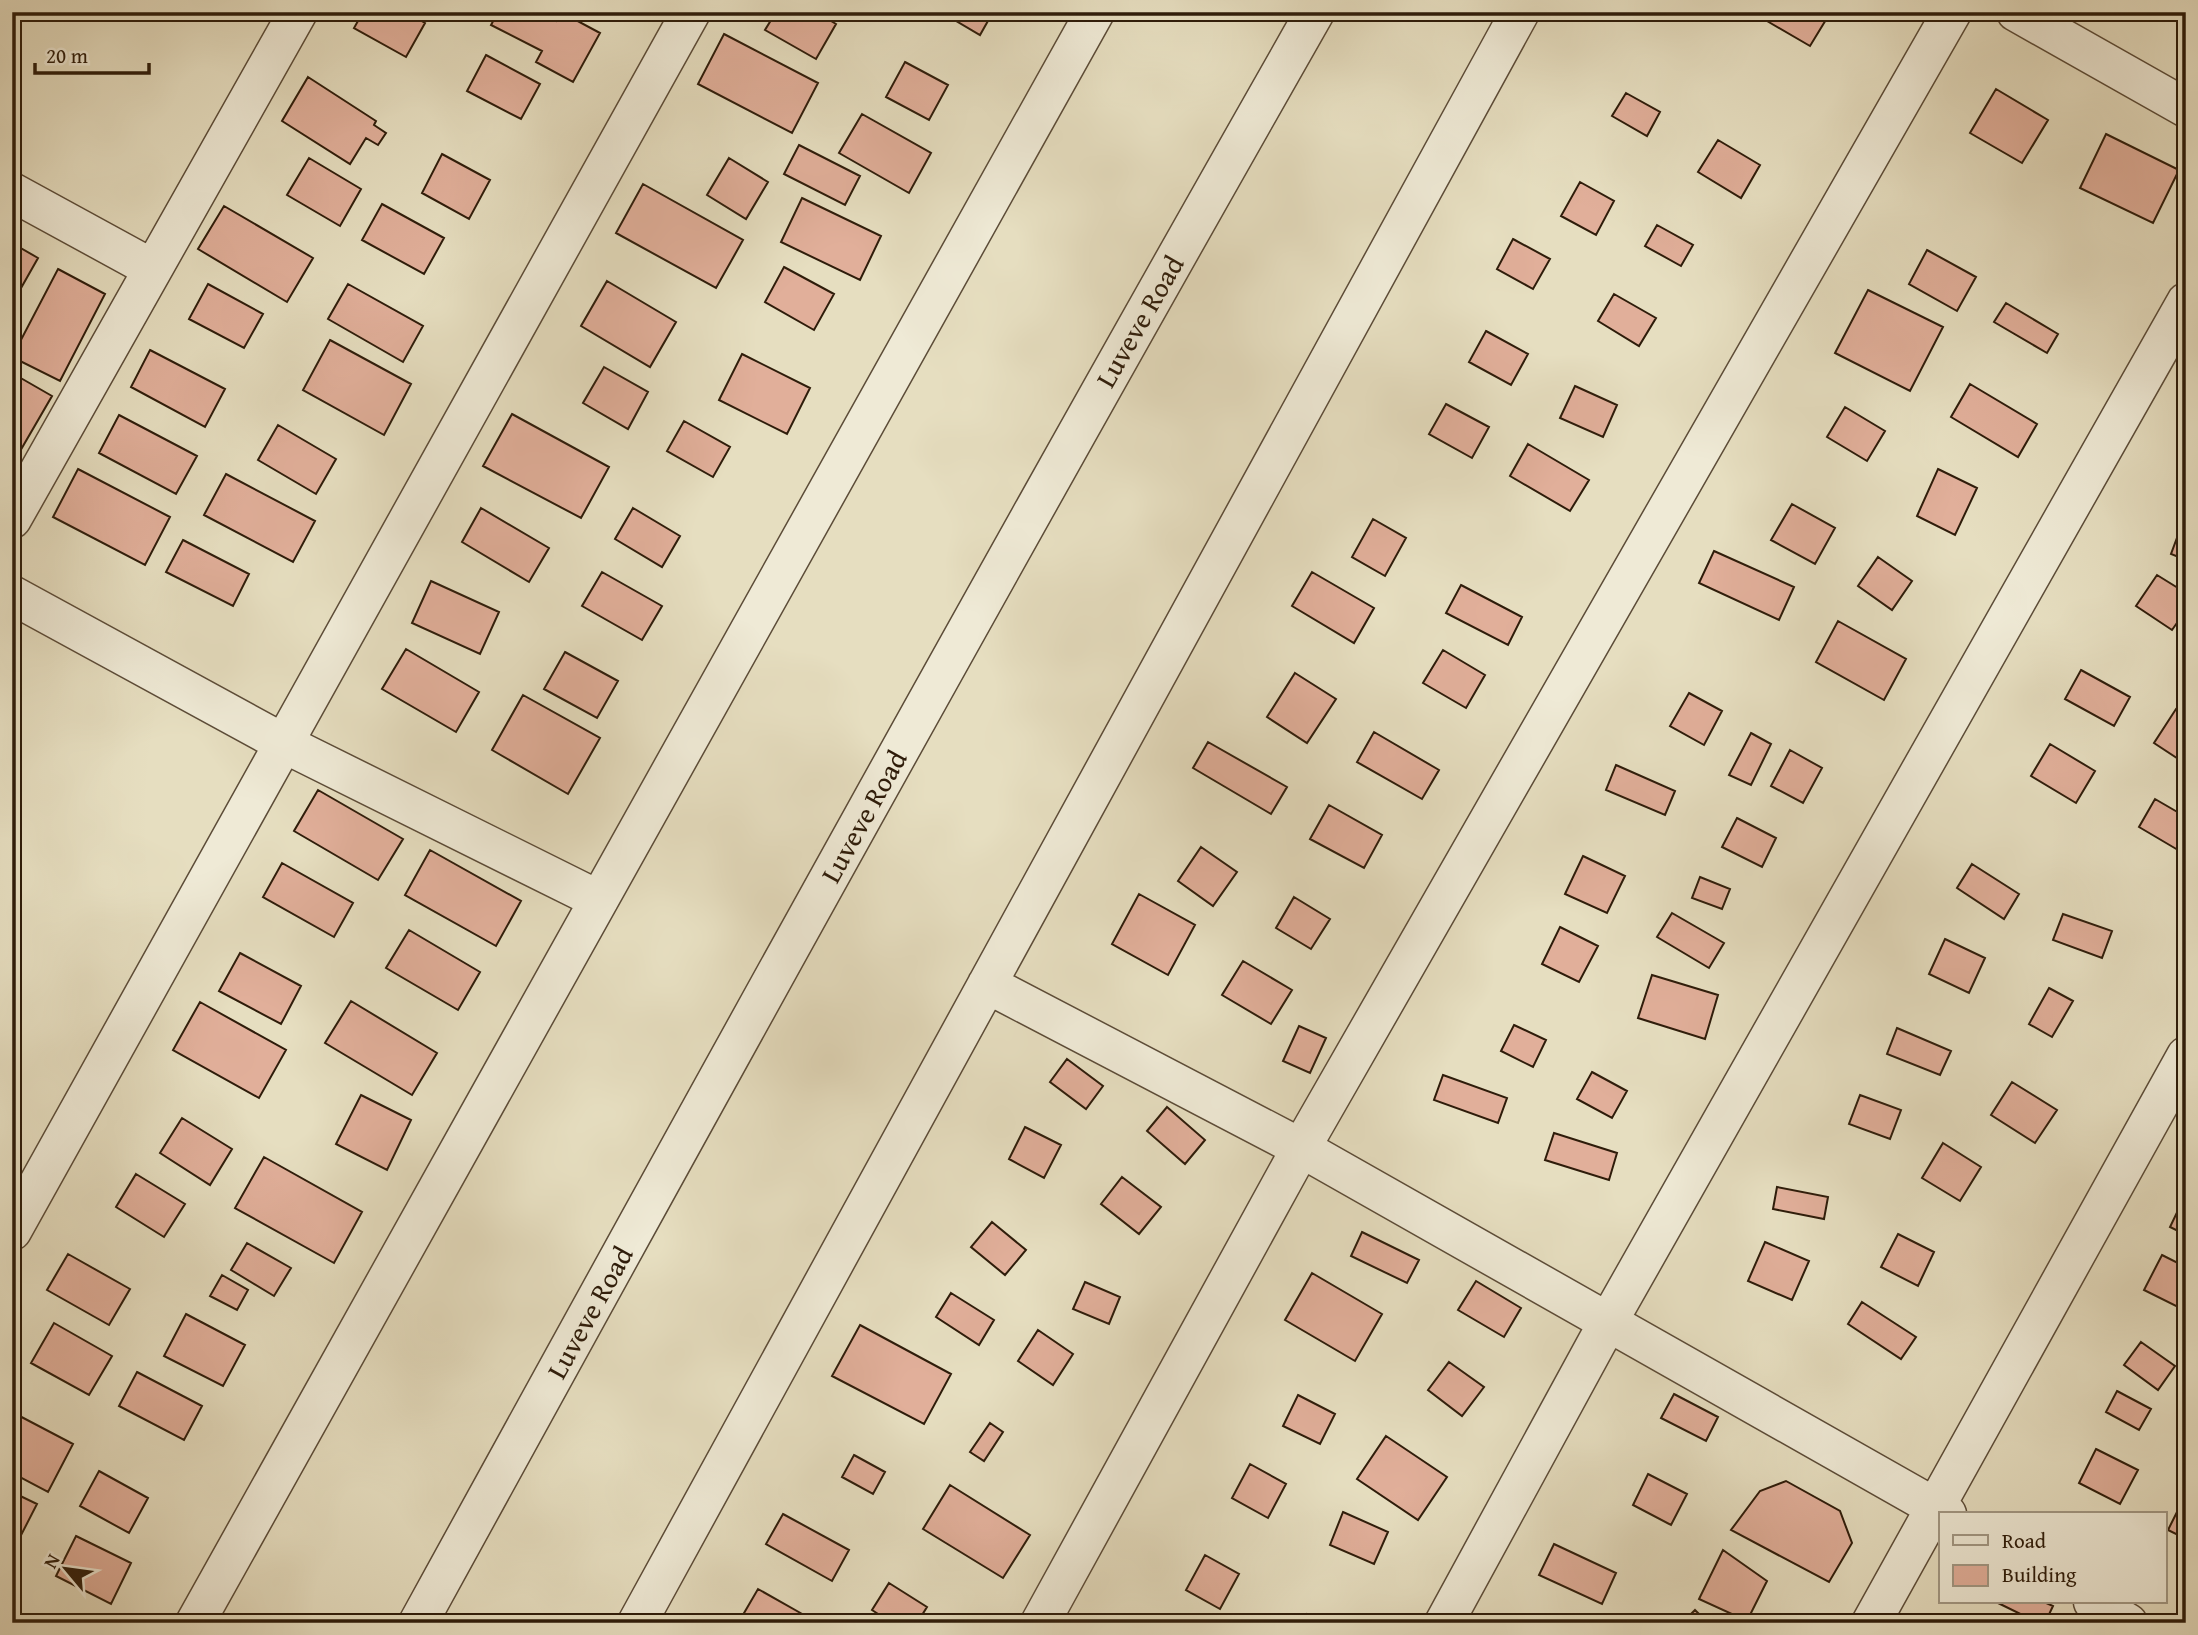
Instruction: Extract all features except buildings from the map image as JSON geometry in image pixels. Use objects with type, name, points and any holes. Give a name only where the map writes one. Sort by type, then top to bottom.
[{"type":"street","points":[[12,519],[298,12]]},
{"type":"street","points":[[12,1231],[691,12]]},
{"type":"street","points":[[195,1623],[1095,12]]},
{"type":"street","name":"Luveve Road","points":[[418,1623],[1112,368],[1315,12]]},
{"type":"street","points":[[637,1623],[1520,12]]},
{"type":"street","points":[[1040,1623],[1301,1148],[1952,12]]},
{"type":"street","points":[[2016,12],[2186,108]]},
{"type":"street","points":[[12,192],[153,269]]},
{"type":"street","points":[[1444,1623],[1608,1322],[2186,302]]},
{"type":"street","points":[[12,595],[285,744],[599,900]]},
{"type":"street","points":[[987,984],[1301,1148],[1941,1511],[2186,1056]]},
{"type":"street","points":[[1871,1623],[1939,1514]]},
{"type":"street","points":[[2096,1604],[2128,1623]]}]
